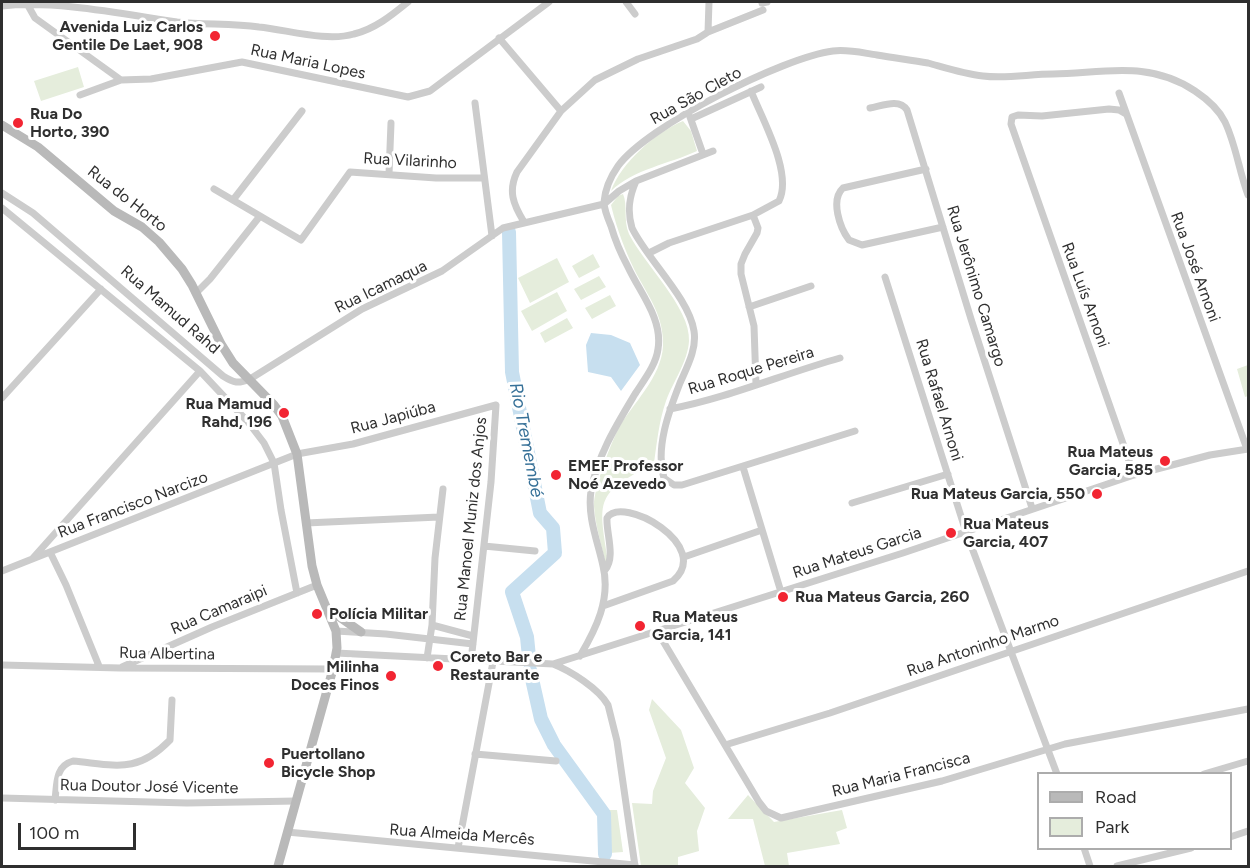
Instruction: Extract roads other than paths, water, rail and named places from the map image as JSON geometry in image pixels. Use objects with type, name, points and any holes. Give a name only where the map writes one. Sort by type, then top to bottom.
[{"type":"main road","name":"Rua do Horto","points":[[2,125],[39,147],[114,211],[151,235],[171,255],[196,293],[221,344],[240,372],[250,379]]},
{"type":"main road","points":[[250,379],[282,416],[297,454],[312,566],[317,585],[336,631],[333,669],[278,867]]},
{"type":"main road","points":[[327,608],[361,632]]},
{"type":"street","points":[[26,2],[35,18],[120,80]]},
{"type":"street","points":[[2,6],[26,2],[54,2],[193,24],[258,26],[343,37],[366,30],[381,22],[408,2]]},
{"type":"street","name":"Rua Maria Lopes","points":[[80,95],[120,80],[151,79],[220,64],[242,62],[408,97],[430,91],[549,2]]},
{"type":"street","points":[[626,2],[635,14]]},
{"type":"street","points":[[708,32],[709,2]]},
{"type":"street","points":[[524,222],[513,202],[513,180],[561,111],[589,85],[610,71],[653,53],[697,39],[764,5]]},
{"type":"street","points":[[499,38],[561,111]]},
{"type":"street","name":"Rua São Cleto","points":[[604,204],[611,178],[624,159],[645,141],[761,76],[810,56],[833,51],[852,51],[911,60],[984,76],[1113,71],[1155,72],[1180,82],[1213,105],[1226,125],[1248,195]]},
{"type":"street","name":"Rua São Cleto","points":[[689,116],[761,87]]},
{"type":"street","points":[[649,254],[669,243],[753,215],[779,201],[784,185],[778,158],[751,91]]},
{"type":"street","name":"Rua José Arnoni","points":[[1119,93],[1248,449]]},
{"type":"street","points":[[475,103],[492,236]]},
{"type":"street","name":"Rua Jerônimo Camargo","points":[[870,108],[897,103],[904,106],[926,169],[1032,508]]},
{"type":"street","name":"Rua Luís Arnoni","points":[[1126,114],[1119,110],[1109,109],[1042,116],[1018,115],[1012,117],[1011,124],[1134,476]]},
{"type":"street","points":[[233,200],[303,111]]},
{"type":"street","points":[[689,116],[703,154]]},
{"type":"street","points":[[389,174],[391,123]]},
{"type":"street","points":[[580,656],[596,628],[603,606],[604,570],[592,524],[591,488],[611,436],[650,369],[659,348],[657,325],[627,266],[604,204],[619,191],[636,181],[713,150]]},
{"type":"street","points":[[926,169],[843,188],[837,198],[840,221],[849,240],[862,245],[943,226]]},
{"type":"street","name":"Rua Vilarinho","points":[[260,216],[301,240],[348,174],[352,172],[436,178],[484,178]]},
{"type":"street","points":[[636,181],[630,194],[630,219],[637,238],[686,309],[694,333],[692,355],[670,409],[662,454],[664,478],[674,485],[682,485],[855,430]]},
{"type":"street","points":[[196,293],[210,279],[260,216],[214,189]]},
{"type":"street","name":"Rua Mamud Rahd","points":[[2,193],[33,213],[223,376],[240,384],[250,379]]},
{"type":"street","name":"Rua Icamaqua","points":[[250,379],[362,309],[442,271],[503,228],[604,204]]},
{"type":"street","name":"Rua Mamud Rahd","points":[[2,208],[200,371],[248,422],[264,443],[274,463],[280,510],[297,593]]},
{"type":"street","points":[[753,215],[758,228],[757,233],[741,264],[743,286],[756,336],[756,384]]},
{"type":"street","name":"Rua Rafael Arnoni","points":[[885,277],[966,532],[1056,772]]},
{"type":"street","points":[[749,307],[811,286]]},
{"type":"street","points":[[2,398],[100,289]]},
{"type":"street","name":"Rua Roque Pereira","points":[[670,409],[692,405],[840,358]]},
{"type":"street","points":[[31,560],[200,371]]},
{"type":"street","name":"Rua Japiúba","points":[[297,454],[353,444],[496,405]]},
{"type":"street","name":"Rua Manoel Muniz dos Anjos","points":[[471,661],[491,482],[496,405]]},
{"type":"street","name":"Rua Mateus Garcia","points":[[336,653],[553,664],[1134,476],[1210,455],[1248,449]]},
{"type":"street","points":[[274,463],[297,454]]},
{"type":"street","name":"Rua Francisco Narcizo","points":[[2,571],[274,463]]},
{"type":"street","points":[[743,467],[781,592]]},
{"type":"street","points":[[852,503],[948,474]]},
{"type":"street","points":[[427,658],[432,626],[435,558],[443,489]]},
{"type":"street","points":[[603,606],[673,581],[681,572],[684,557],[678,544],[668,532],[642,517],[616,511],[609,514],[607,518],[610,558],[604,570]]},
{"type":"street","points":[[306,523],[440,517]]},
{"type":"street","points":[[684,557],[762,530]]},
{"type":"street","points":[[484,546],[535,551]]},
{"type":"street","points":[[50,552],[99,666]]},
{"type":"street","name":"Rua Antoninho Marmo","points":[[725,745],[830,713],[1248,571]]},
{"type":"street","points":[[297,593],[317,585]]},
{"type":"street","name":"Rua Camaraipi","points":[[120,668],[297,593]]},
{"type":"street","name":"Rua Manoel Muniz dos Anjos","points":[[432,626],[473,640]]},
{"type":"street","points":[[336,631],[429,639],[473,640]]},
{"type":"street","name":"Rua Maria Francisca","points":[[657,631],[759,802],[766,811],[781,818],[942,781],[1048,748],[1248,708]]},
{"type":"street","points":[[458,848],[493,662]]},
{"type":"street","points":[[553,664],[566,669],[606,700],[617,741],[635,866]]},
{"type":"street","name":"Rua Albertina","points":[[2,665],[333,669]]},
{"type":"street","points":[[55,800],[58,773],[61,766],[67,763],[73,761],[116,765],[136,764],[159,752],[170,740],[172,700]]},
{"type":"street","points":[[475,754],[556,760]]},
{"type":"street","points":[[1211,772],[1248,761]]},
{"type":"street","name":"Rua Doutor José Vicente","points":[[2,798],[188,803],[296,801]]},
{"type":"street","points":[[1232,836],[1248,831]]},
{"type":"street","name":"Rua Almeida Mercês","points":[[287,832],[635,866]]},
{"type":"street","points":[[1084,850],[1090,867]]},
{"type":"street","points":[[1117,867],[1187,850]]},
{"type":"water","points":[[591,333],[611,335],[630,343],[640,365],[621,391],[611,377],[588,372],[586,345]]},
{"type":"waterway","name":"Rio Tremembé","points":[[509,232],[512,372],[540,513],[553,528],[555,553],[512,592],[527,637],[529,657]]},
{"type":"waterway","name":"Rio Tremembé","points":[[530,670],[541,719],[554,745],[604,814],[605,854]]},
{"type":"place","name":"Avenida Luiz Carlos Gentile De Laet, 908","points":[[215,36]]},
{"type":"place","name":"Rua Do Horto, 390","points":[[18,123]]},
{"type":"place","name":"Rua Mamud Rahd, 196","points":[[284,413]]},
{"type":"place","name":"Rua Mateus Garcia, 585","points":[[1165,461]]},
{"type":"place","name":"EMEF Professor Noé Azevedo","points":[[556,475]]},
{"type":"place","name":"Rua Mateus Garcia, 550","points":[[1097,494]]},
{"type":"place","name":"Rua Mateus Garcia, 407","points":[[951,533]]},
{"type":"place","name":"Rua Mateus Garcia, 260","points":[[783,597]]},
{"type":"place","name":"Polícia Militar","points":[[317,614]]},
{"type":"place","name":"Rua Mateus Garcia, 141","points":[[640,626]]},
{"type":"place","name":"Coreto Bar e Restaurante","points":[[438,666]]},
{"type":"place","name":"Milinha Doces Finos","points":[[391,676]]},
{"type":"place","name":"Puertollano Bicycle Shop","points":[[269,763]]}]
